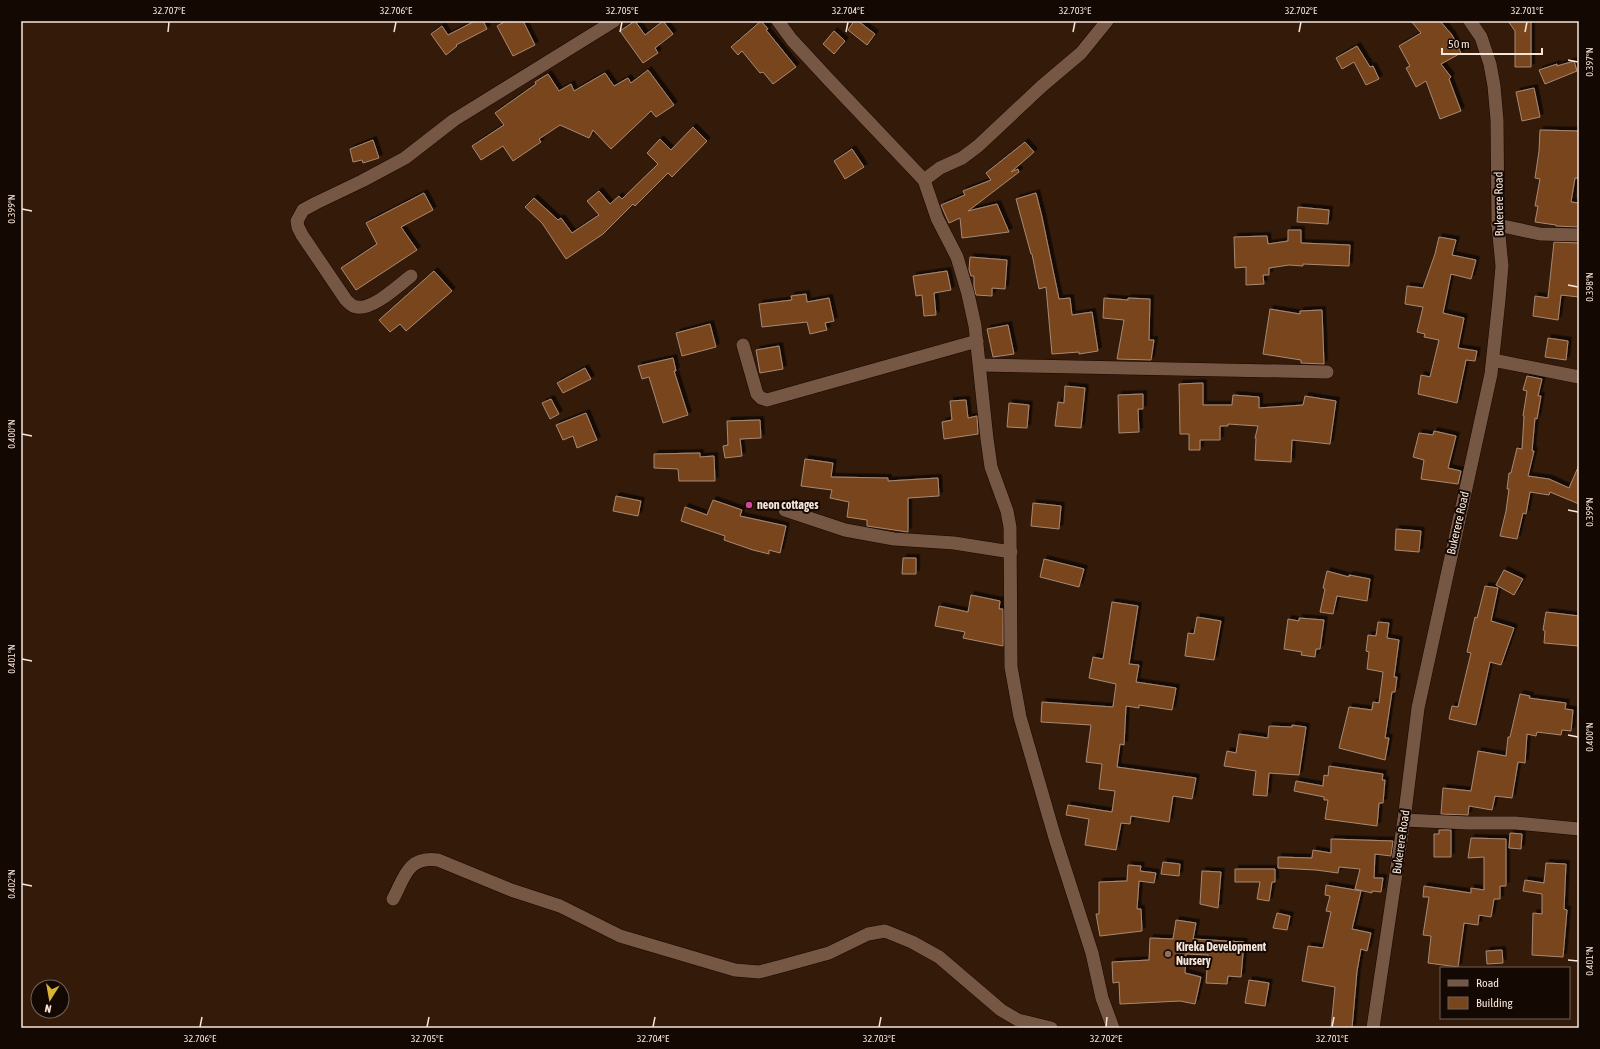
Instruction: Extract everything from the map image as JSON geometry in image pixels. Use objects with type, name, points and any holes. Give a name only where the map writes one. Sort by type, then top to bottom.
[{"type":"street","points":[[411,276],[375,303],[363,307],[352,306],[346,300],[302,235],[298,227],[297,220],[299,216],[303,210],[316,202],[362,182],[405,158],[454,120],[614,21]]},
{"type":"street","points":[[778,21],[792,40],[924,180],[937,218],[957,256],[976,326],[991,467],[1007,511],[1010,527],[1011,667],[1020,717],[1055,838],[1092,953],[1102,998],[1113,1028]]},
{"type":"street","points":[[924,180],[940,168],[962,158],[978,146],[1042,86],[1081,53],[1107,21]]},
{"type":"street","name":"Bukerere Road","points":[[1374,1028],[1404,820],[1418,708],[1493,360],[1502,266],[1498,225],[1497,120],[1494,86],[1490,64],[1481,37],[1470,21]]},
{"type":"street","points":[[1498,225],[1540,234],[1579,235]]},
{"type":"street","points":[[743,345],[757,394],[761,398],[767,400],[977,341]]},
{"type":"street","points":[[1493,360],[1579,377]]},
{"type":"street","points":[[980,365],[1327,372]]},
{"type":"street","points":[[785,510],[845,530],[894,539],[954,543],[1011,552]]},
{"type":"street","points":[[1404,820],[1468,823],[1515,823],[1579,829]]},
{"type":"street","points":[[393,899],[412,864],[426,858],[438,860],[511,890],[560,906],[620,936],[735,970],[759,972],[829,953],[868,934],[885,931],[912,942],[939,957],[1001,1010],[1018,1020],[1051,1028]]},
{"type":"building","points":[[475,21],[483,21],[487,29],[456,45],[457,46],[446,55],[431,34],[442,26],[448,35]]},
{"type":"building","points":[[506,21],[523,21],[535,45],[513,56],[497,26]]},
{"type":"building","points":[[635,21],[645,35],[663,21],[673,34],[655,48],[658,53],[643,63],[620,31]]},
{"type":"building","points":[[761,21],[768,29],[766,30],[796,67],[773,84],[763,72],[760,73],[742,51],[738,55],[731,47]]},
{"type":"building","points":[[854,21],[858,21],[875,34],[867,45],[848,30]]},
{"type":"building","points":[[1411,21],[1440,21],[1452,35],[1461,53],[1441,64],[1451,77],[1449,79],[1461,111],[1440,119],[1426,81],[1416,87],[1406,68],[1410,66],[1399,46],[1421,33]]},
{"type":"building","points":[[1508,21],[1531,21],[1531,67],[1515,67],[1515,31]]},
{"type":"building","points":[[834,31],[845,41],[834,54],[823,44]]},
{"type":"building","points":[[1357,46],[1370,67],[1373,66],[1379,79],[1366,85],[1354,62],[1342,69],[1336,58]]},
{"type":"building","points":[[1574,61],[1577,71],[1545,84],[1539,70],[1557,64],[1557,66]]},
{"type":"building","points":[[648,70],[674,105],[656,117],[651,111],[611,149],[593,130],[589,138],[560,125],[539,139],[541,142],[513,161],[503,146],[481,160],[472,146],[504,125],[495,113],[536,84],[535,82],[548,74],[559,91],[571,84],[574,91],[605,73],[614,86],[628,78],[631,83]]},
{"type":"building","points":[[1534,88],[1540,117],[1522,121],[1516,92]]},
{"type":"building","points":[[693,127],[707,141],[672,177],[668,173],[635,206],[633,204],[603,234],[566,259],[542,223],[525,207],[534,198],[558,220],[561,218],[572,233],[599,215],[587,201],[599,191],[610,204],[619,196],[622,199],[658,164],[647,153],[660,139],[671,150]]},
{"type":"building","points":[[1540,130],[1579,131],[1579,178],[1575,178],[1571,202],[1579,203],[1579,227],[1556,226],[1535,222],[1538,206],[1535,206],[1540,179],[1535,178]]},
{"type":"building","points":[[373,140],[379,158],[363,163],[362,160],[353,162],[350,149]]},
{"type":"building","points":[[1025,142],[1034,152],[1011,172],[1018,169],[1019,172],[968,211],[997,204],[1009,232],[962,238],[960,218],[949,223],[941,205],[965,195],[963,191],[991,180],[986,173]]},
{"type":"building","points":[[852,149],[864,167],[845,179],[834,161]]},
{"type":"building","points":[[424,193],[433,210],[401,227],[417,250],[356,290],[341,268],[377,244],[366,223]]},
{"type":"building","points":[[1036,193],[1059,299],[1070,298],[1072,315],[1092,312],[1098,351],[1079,354],[1079,352],[1052,354],[1046,287],[1039,289],[1032,254],[1016,199]]},
{"type":"building","points":[[1298,207],[1329,210],[1328,224],[1297,222]]},
{"type":"building","points":[[1288,230],[1301,230],[1301,243],[1350,245],[1349,266],[1303,264],[1303,266],[1289,265],[1269,268],[1269,275],[1263,275],[1264,284],[1246,285],[1246,267],[1235,268],[1234,237],[1267,236],[1268,244],[1288,241]]},
{"type":"building","points":[[1439,237],[1456,240],[1452,255],[1476,260],[1471,279],[1451,274],[1443,313],[1464,318],[1458,348],[1477,351],[1475,361],[1466,360],[1457,403],[1418,394],[1421,375],[1430,377],[1439,340],[1424,337],[1425,334],[1417,332],[1423,307],[1405,304],[1407,286],[1423,288],[1435,254]]},
{"type":"building","points":[[1554,242],[1579,243],[1579,297],[1561,295],[1558,320],[1533,316],[1535,296],[1548,298]]},
{"type":"building","points":[[970,257],[1007,260],[1005,289],[992,288],[992,296],[976,295],[974,276],[971,276],[969,270]]},
{"type":"building","points":[[434,271],[452,291],[406,331],[400,324],[390,332],[379,320]]},
{"type":"building","points":[[947,271],[951,290],[934,293],[936,315],[924,316],[922,295],[916,296],[913,276]]},
{"type":"building","points":[[806,294],[807,302],[829,298],[834,321],[825,323],[827,330],[810,334],[807,322],[762,327],[759,304],[792,300],[791,296]]},
{"type":"building","points":[[1104,298],[1128,300],[1128,298],[1150,299],[1149,340],[1154,340],[1151,360],[1117,359],[1124,320],[1103,318]]},
{"type":"building","points":[[1270,309],[1300,314],[1300,311],[1322,310],[1324,364],[1301,363],[1301,360],[1263,354]]},
{"type":"building","points":[[710,324],[716,347],[682,356],[676,333]]},
{"type":"building","points":[[1008,325],[1014,354],[993,357],[987,329]]},
{"type":"building","points":[[1548,338],[1568,341],[1566,360],[1545,357]]},
{"type":"building","points":[[779,346],[783,369],[760,373],[756,350]]},
{"type":"building","points":[[673,358],[676,371],[674,371],[688,415],[663,423],[649,377],[642,379],[638,366]]},
{"type":"building","points":[[585,368],[591,379],[563,393],[557,383]]},
{"type":"building","points":[[1527,376],[1542,379],[1538,396],[1541,396],[1537,419],[1535,418],[1532,451],[1534,451],[1528,476],[1549,479],[1569,488],[1579,465],[1579,504],[1550,492],[1549,495],[1530,492],[1526,514],[1523,513],[1517,539],[1500,536],[1506,511],[1509,489],[1507,489],[1509,473],[1511,473],[1517,448],[1522,449],[1523,416],[1527,391],[1523,390]]},
{"type":"building","points":[[1203,383],[1203,405],[1232,405],[1233,395],[1259,397],[1259,408],[1303,405],[1305,396],[1336,401],[1330,444],[1292,440],[1291,462],[1255,460],[1255,438],[1258,426],[1228,424],[1228,426],[1220,426],[1220,440],[1200,440],[1200,450],[1189,450],[1189,434],[1180,434],[1179,384]]},
{"type":"building","points":[[1065,386],[1085,388],[1081,428],[1055,426],[1058,402],[1064,403]]},
{"type":"building","points":[[1143,394],[1143,409],[1138,409],[1139,432],[1119,433],[1118,395]]},
{"type":"building","points":[[551,399],[559,414],[550,419],[542,403]]},
{"type":"building","points":[[966,400],[968,418],[977,416],[978,434],[944,439],[942,422],[952,420],[950,401]]},
{"type":"building","points":[[1009,403],[1029,405],[1027,428],[1007,427]]},
{"type":"building","points":[[586,413],[597,440],[577,448],[573,436],[563,440],[556,425]]},
{"type":"building","points":[[760,420],[761,438],[740,439],[742,456],[725,458],[723,446],[728,445],[727,421]]},
{"type":"building","points":[[1434,431],[1456,436],[1448,468],[1461,471],[1458,484],[1421,479],[1424,460],[1413,457],[1419,433],[1433,435]]},
{"type":"building","points":[[700,453],[700,457],[714,456],[715,481],[679,481],[678,469],[654,468],[654,454]]},
{"type":"building","points":[[805,459],[833,463],[831,477],[888,478],[888,481],[938,478],[939,496],[908,498],[908,532],[867,526],[867,520],[847,517],[849,502],[830,498],[832,490],[801,486]]},
{"type":"building","points":[[616,496],[641,501],[638,516],[613,511]]},
{"type":"building","points":[[713,500],[742,510],[740,516],[786,526],[780,553],[769,550],[769,554],[753,550],[724,540],[725,536],[681,521],[685,507],[707,515]]},
{"type":"building","points":[[1033,503],[1061,506],[1059,529],[1031,526]]},
{"type":"building","points":[[1396,529],[1421,531],[1419,552],[1395,550]]},
{"type":"building","points":[[903,558],[916,558],[916,574],[902,574]]},
{"type":"building","points":[[1044,559],[1084,569],[1079,587],[1040,577]]},
{"type":"building","points":[[1504,570],[1523,579],[1514,595],[1496,585]]},
{"type":"building","points":[[1327,571],[1349,577],[1349,575],[1370,579],[1367,601],[1337,596],[1333,614],[1320,612]]},
{"type":"building","points":[[1485,586],[1498,588],[1491,621],[1514,628],[1501,665],[1490,662],[1476,725],[1449,719],[1452,706],[1458,707],[1471,653],[1467,652],[1475,617],[1477,618]]},
{"type":"building","points":[[971,595],[1000,601],[999,609],[1003,609],[1003,646],[963,638],[965,632],[935,626],[939,606],[968,612]]},
{"type":"building","points":[[1112,602],[1138,606],[1129,664],[1139,665],[1136,682],[1176,688],[1172,710],[1139,705],[1139,708],[1126,706],[1124,745],[1120,744],[1117,767],[1196,778],[1192,799],[1173,796],[1169,822],[1131,816],[1130,824],[1121,823],[1116,850],[1085,845],[1089,819],[1066,815],[1068,805],[1112,812],[1115,791],[1099,789],[1102,764],[1086,762],[1091,725],[1041,722],[1042,702],[1113,707],[1116,684],[1089,678],[1093,657],[1103,659]]},
{"type":"building","points":[[1546,612],[1579,616],[1579,646],[1544,643],[1545,631],[1543,630]]},
{"type":"building","points":[[1197,617],[1221,621],[1214,660],[1185,656],[1188,633],[1194,634]]},
{"type":"building","points":[[1299,618],[1324,620],[1320,649],[1316,649],[1315,657],[1301,655],[1302,652],[1284,649],[1288,619],[1299,621]]},
{"type":"building","points":[[1378,622],[1389,623],[1387,638],[1399,640],[1394,677],[1397,677],[1395,692],[1392,692],[1385,738],[1389,738],[1385,760],[1339,748],[1349,707],[1372,710],[1373,702],[1379,703],[1383,672],[1367,669],[1369,652],[1366,651],[1368,635],[1376,636]]},
{"type":"building","points":[[1520,694],[1530,696],[1529,698],[1566,703],[1565,709],[1573,710],[1571,731],[1562,730],[1561,735],[1537,732],[1536,736],[1527,734],[1525,763],[1518,762],[1512,798],[1495,796],[1492,810],[1469,806],[1468,815],[1441,814],[1443,788],[1471,791],[1478,751],[1506,756],[1508,737],[1510,737]]},
{"type":"building","points":[[1292,725],[1306,727],[1299,775],[1269,773],[1267,796],[1253,795],[1256,771],[1224,766],[1227,751],[1236,753],[1239,734],[1268,738],[1269,726],[1292,727]]},
{"type":"building","points":[[1329,766],[1383,774],[1382,780],[1385,780],[1383,803],[1379,803],[1377,826],[1325,819],[1328,800],[1324,800],[1324,797],[1294,791],[1296,781],[1323,786],[1324,775],[1328,776]]},
{"type":"building","points":[[1439,830],[1451,830],[1451,857],[1434,857],[1434,834],[1439,834]]},
{"type":"building","points":[[1510,833],[1522,834],[1521,849],[1509,848]]},
{"type":"building","points":[[1471,838],[1506,839],[1506,886],[1500,886],[1500,899],[1494,899],[1491,917],[1479,915],[1478,925],[1464,923],[1458,967],[1428,963],[1431,936],[1423,935],[1429,897],[1423,897],[1424,886],[1471,893],[1471,888],[1484,890],[1484,857],[1468,858]]},
{"type":"building","points":[[1331,839],[1393,841],[1391,856],[1375,854],[1374,878],[1383,878],[1381,892],[1372,891],[1372,893],[1355,889],[1360,869],[1339,867],[1338,873],[1278,868],[1278,857],[1312,858],[1313,850],[1331,853]]},
{"type":"building","points":[[1163,862],[1180,864],[1179,876],[1161,874]]},
{"type":"building","points":[[1546,863],[1566,864],[1564,909],[1567,910],[1563,957],[1532,955],[1533,913],[1542,914],[1542,894],[1523,891],[1525,880],[1544,883]]},
{"type":"building","points":[[1128,865],[1141,866],[1140,871],[1156,873],[1154,883],[1139,881],[1137,909],[1141,909],[1142,931],[1100,936],[1096,914],[1099,914],[1099,882],[1127,881]]},
{"type":"building","points":[[1235,869],[1275,869],[1275,882],[1272,882],[1269,901],[1257,899],[1260,882],[1235,882]]},
{"type":"building","points":[[1202,871],[1221,872],[1218,908],[1200,904]]},
{"type":"building","points":[[1326,885],[1361,891],[1352,929],[1371,933],[1367,951],[1361,949],[1357,971],[1352,1028],[1331,1028],[1335,987],[1302,981],[1308,946],[1323,948],[1331,912],[1326,911],[1330,896],[1325,895]]},
{"type":"building","points":[[1277,913],[1290,916],[1287,930],[1273,928]]},
{"type":"building","points":[[1176,920],[1196,923],[1193,939],[1244,942],[1241,977],[1228,976],[1227,984],[1206,983],[1208,955],[1186,954],[1185,973],[1201,977],[1195,1004],[1180,1001],[1120,1004],[1119,982],[1113,983],[1112,962],[1149,960],[1150,938],[1173,939]]},
{"type":"building","points":[[1502,950],[1503,963],[1487,964],[1486,951]]},
{"type":"building","points":[[1249,980],[1269,983],[1265,1006],[1245,1003]]},
{"type":"place","name":"neon cottages","points":[[749,505]]},
{"type":"place","name":"Kireka Development Nursery","points":[[1168,954]]}]
